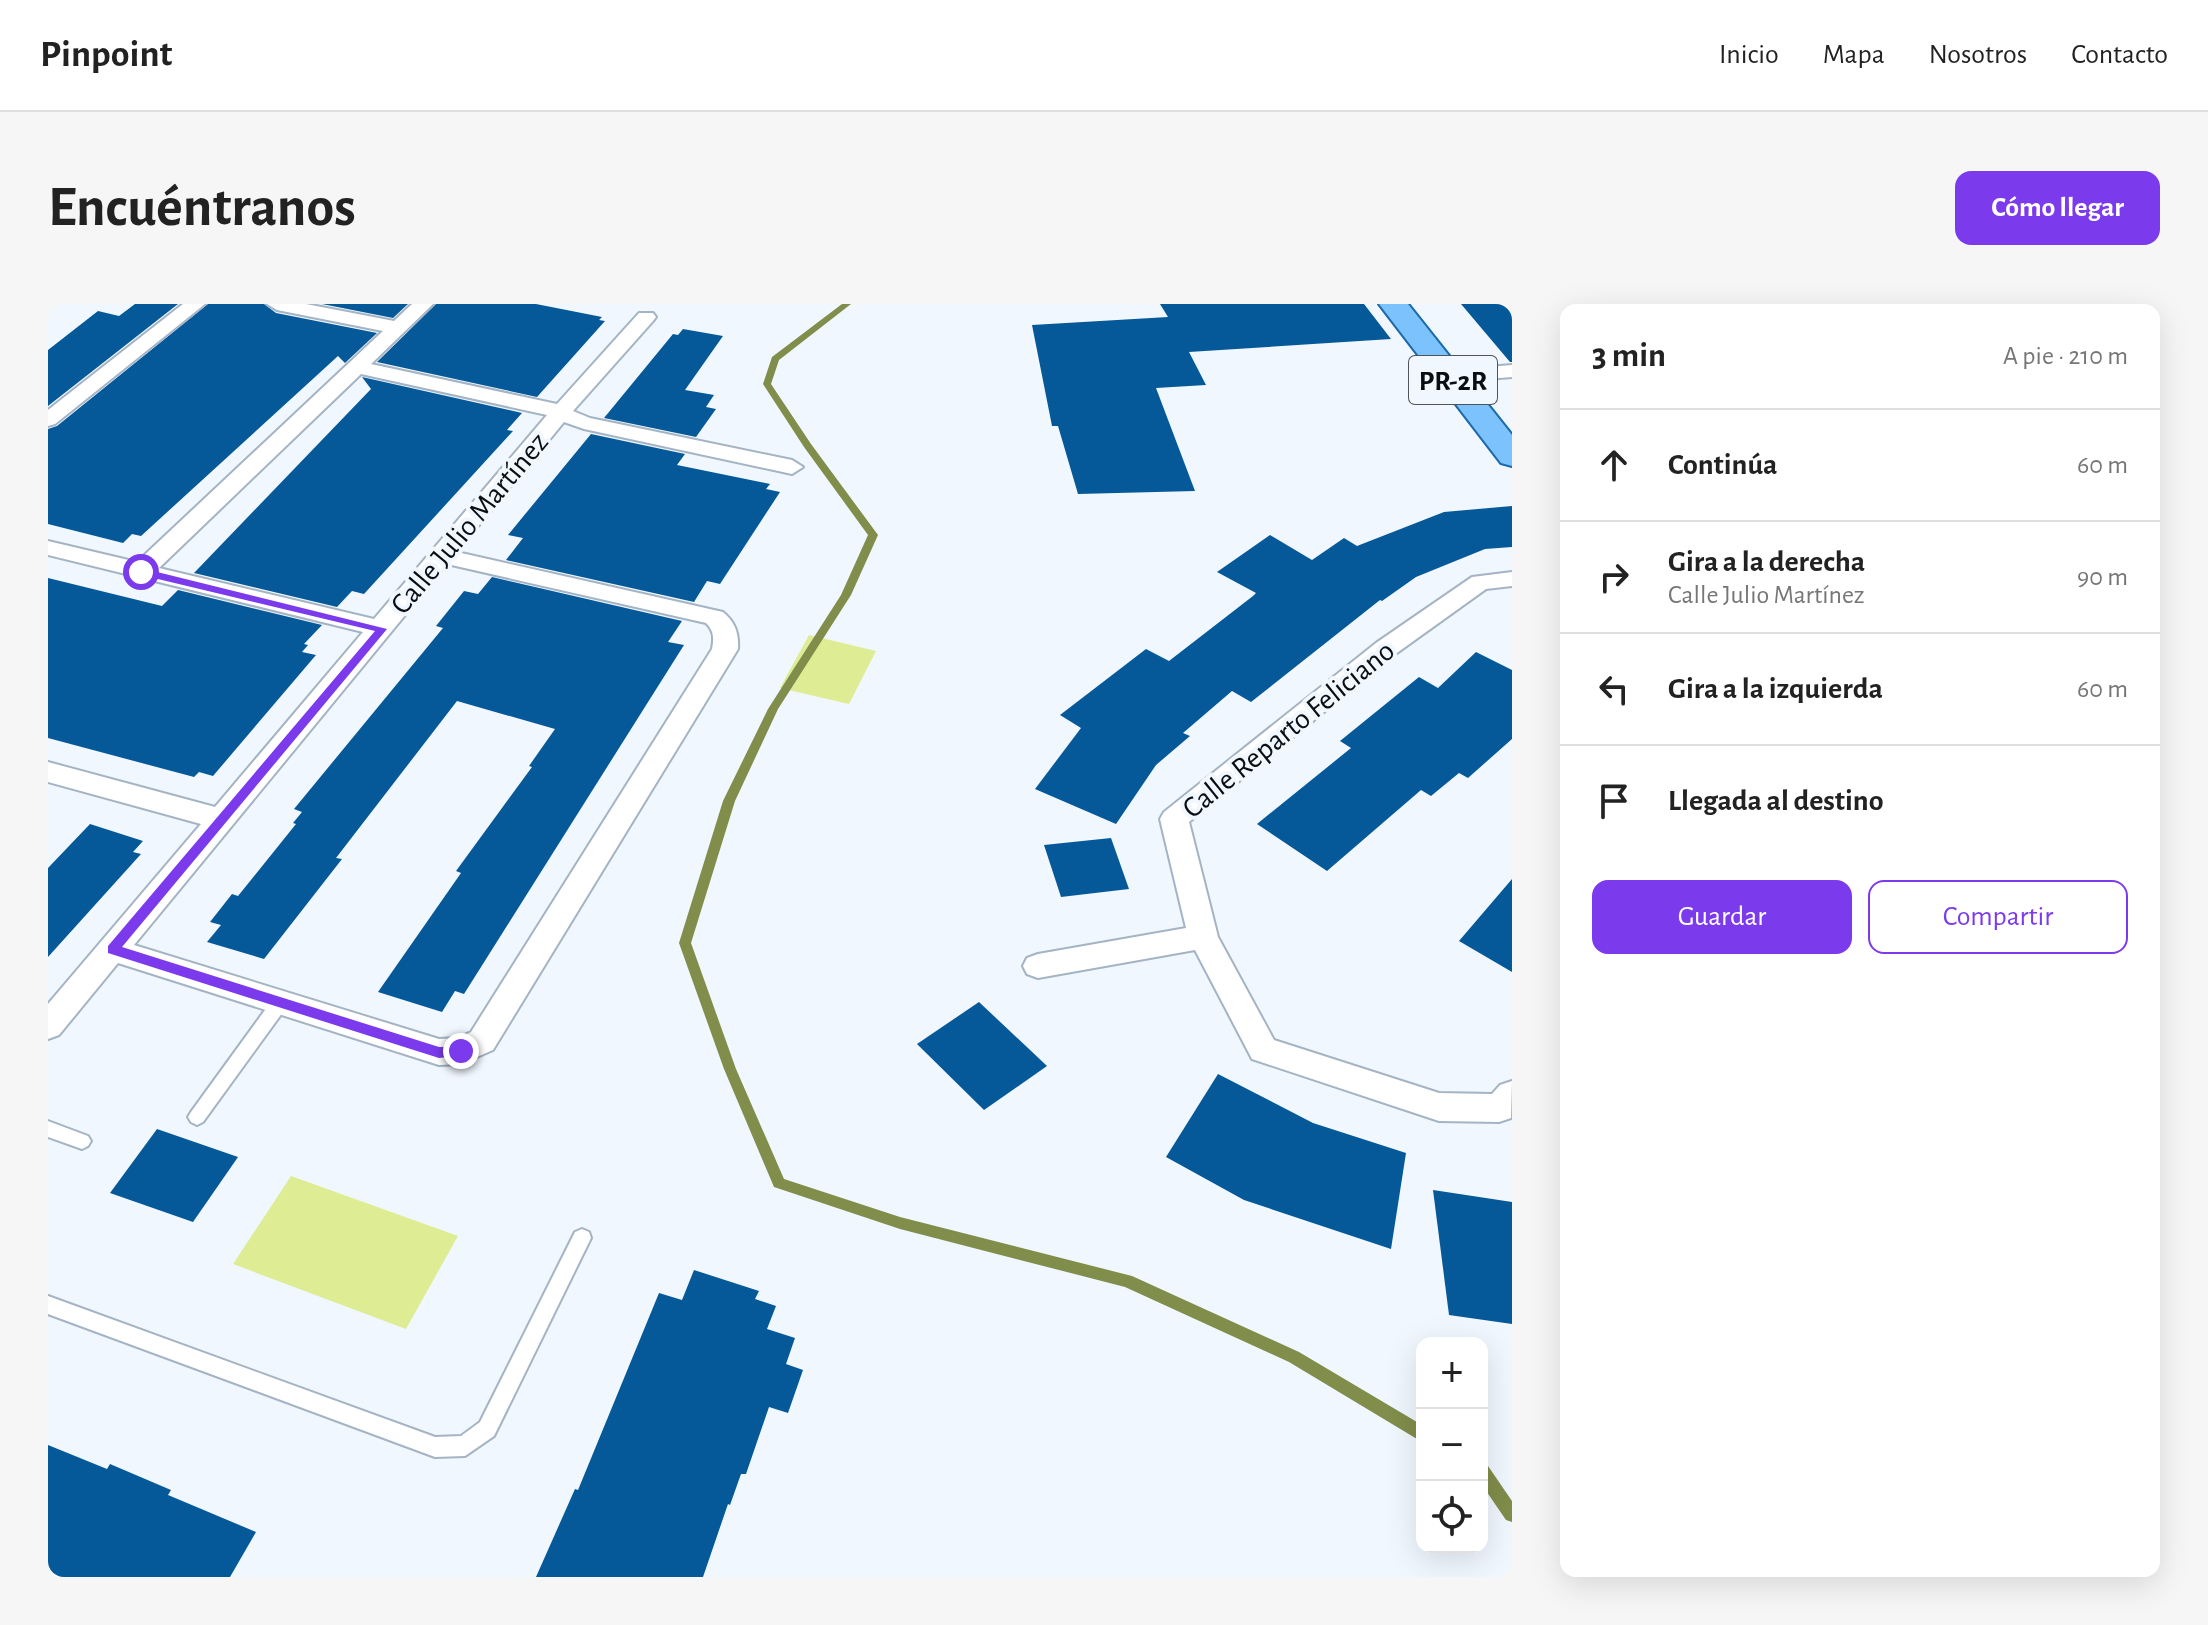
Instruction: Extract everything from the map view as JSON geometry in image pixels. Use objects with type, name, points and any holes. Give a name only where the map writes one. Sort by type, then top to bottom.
[{"type":"main road","name":"PR-2R","points":[[1393,304],[1512,456]]},
{"type":"street","points":[[48,420],[195,304]]},
{"type":"street","points":[[277,304],[398,328]]},
{"type":"street","points":[[141,572],[423,304]]},
{"type":"street","name":"Calle Julio Martínez","points":[[48,1026],[561,412],[646,317]]},
{"type":"street","points":[[356,367],[561,412],[584,423],[792,467]]},
{"type":"street","points":[[1450,376],[1512,371]]},
{"type":"street","points":[[48,548],[382,629]]},
{"type":"street","points":[[113,950],[439,1052],[461,1051],[482,1041],[725,649],[724,625],[714,617],[442,556]]},
{"type":"street","name":"Calle Reparto Feliciano","points":[[1512,579],[1480,582],[1385,649],[1174,819],[1203,937],[1263,1050],[1439,1107],[1499,1108],[1512,1095]]},
{"type":"street","points":[[51,777],[221,819]]},
{"type":"street","points":[[1038,966],[1203,937]]},
{"type":"lane","points":[[197,1117],[279,1004]]},
{"type":"lane","points":[[48,1129],[82,1141]]},
{"type":"lane","points":[[48,1305],[435,1447],[465,1446],[487,1429],[582,1238]]},
{"type":"green space","points":[[809,635],[876,651],[849,704],[780,688]]},
{"type":"green space","points":[[291,1176],[458,1236],[406,1329],[233,1264]]},
{"type":"building","points":[[135,304],[178,304],[48,406],[48,350],[98,311],[119,316]]},
{"type":"building","points":[[208,304],[264,304],[276,313],[377,333],[345,363],[338,356],[141,536],[132,534],[123,543],[48,524],[48,429],[57,426]]},
{"type":"building","points":[[322,304],[408,304],[393,318]]},
{"type":"building","points":[[436,304],[536,304],[602,317],[599,320],[605,321],[537,397],[377,362]]},
{"type":"building","points":[[1160,304],[1364,304],[1391,339],[1189,352],[1206,385],[1156,388],[1195,491],[1078,494],[1058,426],[1052,426],[1032,325],[1168,317]]},
{"type":"building","points":[[1461,304],[1512,304],[1512,362],[1510,362]]},
{"type":"building","points":[[683,329],[723,336],[685,390],[714,395],[706,407],[716,409],[696,437],[604,418],[673,334],[678,335]]},
{"type":"building","points":[[362,377],[522,413],[507,430],[513,431],[364,594],[352,591],[337,607],[194,573],[371,389]]},
{"type":"building","points":[[591,434],[685,454],[677,465],[770,484],[766,489],[780,492],[720,584],[707,581],[694,602],[506,560],[523,538],[508,535]]},
{"type":"building","points":[[1512,506],[1512,547],[1485,549],[1416,577],[1380,600],[1251,702],[1232,691],[1183,733],[1190,736],[1156,765],[1116,824],[1035,789],[1081,728],[1060,715],[1146,649],[1169,661],[1253,596],[1256,593],[1217,572],[1270,535],[1312,560],[1344,538],[1357,546],[1444,512]]},
{"type":"building","points":[[492,577],[682,621],[668,642],[684,645],[464,994],[455,991],[442,1012],[378,992],[461,873],[456,871],[532,767],[529,766],[555,729],[457,701],[336,858],[342,859],[264,959],[207,942],[221,925],[210,922],[232,894],[238,896],[296,824],[293,823],[302,812],[294,809],[443,628],[436,626],[464,591],[478,594]]},
{"type":"building","points":[[48,578],[162,606],[178,590],[322,625],[304,644],[308,645],[302,652],[316,655],[213,776],[199,772],[194,777],[48,738]]},
{"type":"building","points":[[1476,652],[1512,670],[1512,739],[1468,778],[1459,773],[1431,796],[1421,790],[1327,871],[1257,824],[1351,748],[1340,741],[1419,677],[1438,688]]},
{"type":"building","points":[[90,824],[143,841],[133,852],[141,854],[48,957],[48,868]]},
{"type":"building","points":[[1111,838],[1129,889],[1061,897],[1044,845]]},
{"type":"building","points":[[1512,879],[1512,972],[1459,941]]},
{"type":"building","points":[[979,1002],[1047,1066],[984,1110],[917,1044]]},
{"type":"building","points":[[1218,1074],[1313,1123],[1406,1153],[1391,1249],[1244,1200],[1166,1157]]},
{"type":"building","points":[[157,1129],[238,1157],[193,1222],[110,1193]]},
{"type":"building","points":[[1433,1190],[1512,1202],[1512,1324],[1449,1315]]},
{"type":"building","points":[[694,1270],[759,1291],[755,1299],[776,1306],[767,1329],[795,1338],[786,1364],[803,1370],[788,1413],[769,1407],[746,1474],[741,1474],[728,1504],[703,1577],[536,1577],[575,1489],[578,1490],[659,1293],[682,1300]]},
{"type":"building","points":[[48,1445],[107,1469],[110,1464],[171,1490],[168,1495],[256,1532],[230,1577],[48,1577]]},
{"type":"waterway","points":[[847,304],[775,359],[767,384],[873,535],[846,595],[773,709],[729,801],[685,943],[730,1069],[779,1183],[900,1223],[1127,1281],[1294,1357],[1416,1430]]},
{"type":"waterway","points":[[1488,1480],[1512,1514]]},
{"type":"route","points":[[141,572],[382,629],[113,950],[439,1052],[461,1051]]}]
